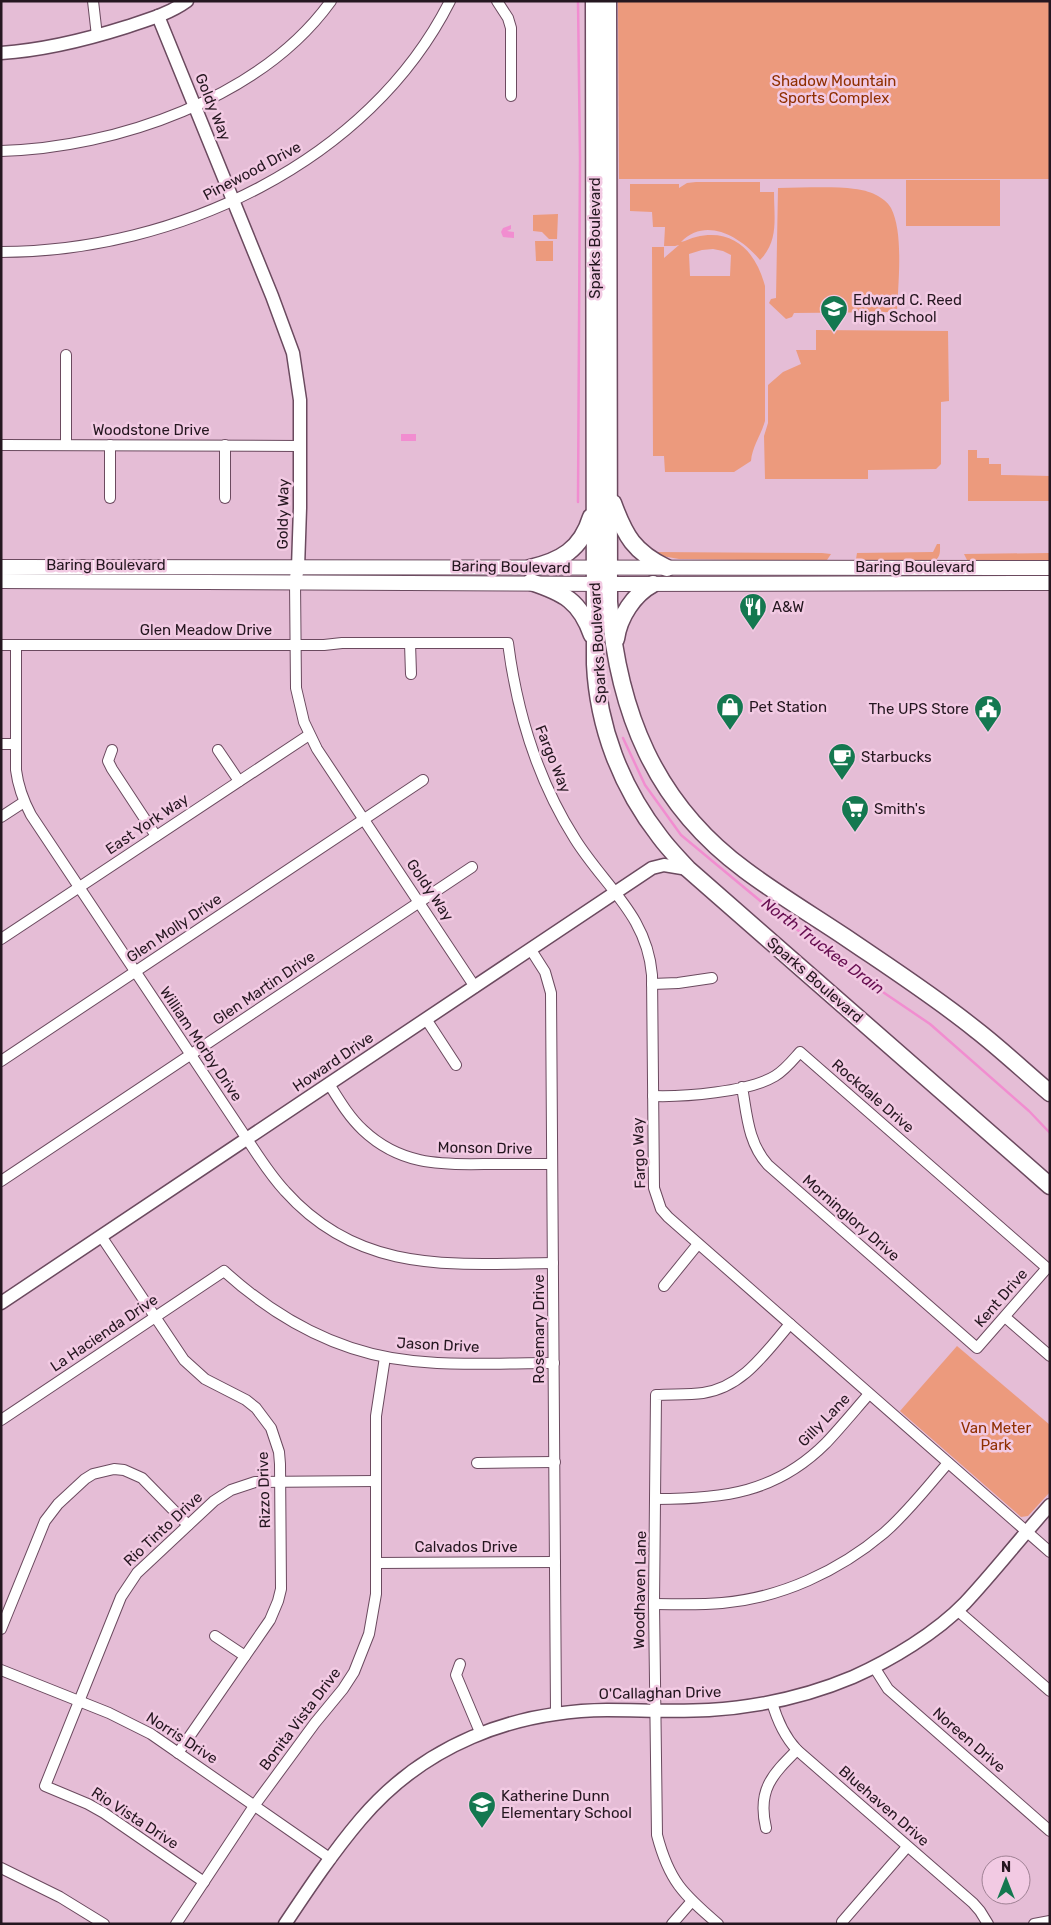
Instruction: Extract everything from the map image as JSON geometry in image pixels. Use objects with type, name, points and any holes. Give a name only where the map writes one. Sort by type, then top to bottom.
[{"type":"main road","name":"Sparks Boulevard","points":[[594,1],[594,506],[602,576],[609,602],[618,671],[628,707],[645,752],[679,806],[700,830],[744,870],[976,1029],[1050,1093]]},
{"type":"main road","name":"Sparks Boulevard","points":[[608,1],[610,494],[595,644],[596,684],[613,755],[630,792],[645,816],[660,838],[688,869],[1050,1186]]},
{"type":"main road","points":[[594,148],[604,164],[609,167]]},
{"type":"main road","points":[[610,494],[625,532],[631,541],[650,560],[667,568]]},
{"type":"main road","points":[[594,506],[589,524],[573,548],[557,560],[530,575],[564,594],[574,603],[585,618],[595,644]]},
{"type":"main road","name":"Baring Boulevard","points":[[1,567],[296,575]]},
{"type":"main road","name":"Baring Boulevard","points":[[1,581],[296,575],[602,576],[667,568],[1050,568]]},
{"type":"main road","name":"Baring Boulevard","points":[[602,576],[653,584],[1050,583]]},
{"type":"main road","points":[[614,651],[617,632],[622,618],[639,593],[653,584]]},
{"type":"street","points":[[93,1],[97,36]]},
{"type":"street","points":[[1,53],[47,48],[97,36],[158,16],[187,1]]},
{"type":"street","points":[[1,151],[54,148],[114,136],[196,105],[248,77],[268,63],[308,28],[331,1]]},
{"type":"street","name":"Pinewood Drive","points":[[1,252],[50,250],[120,239],[178,222],[234,200],[303,162],[351,128],[376,105],[413,62],[430,37],[450,1]]},
{"type":"street","points":[[497,1],[508,18],[511,28],[511,96]]},
{"type":"street","name":"Goldy Way","points":[[158,16],[234,200],[286,331],[293,354],[300,400],[296,575],[296,688],[299,706],[309,735],[475,987]]},
{"type":"street","points":[[66,355],[66,445]]},
{"type":"street","name":"Woodstone Drive","points":[[1,445],[300,446]]},
{"type":"street","points":[[110,445],[110,498]]},
{"type":"street","points":[[225,446],[225,498]]},
{"type":"street","points":[[410,643],[411,674]]},
{"type":"street","name":"Glen Meadow Drive","points":[[1,645],[508,643]]},
{"type":"street","name":"Fargo Way","points":[[508,643],[515,691],[524,728],[545,785],[575,840],[631,913],[646,942],[650,958],[652,984],[654,1188],[656,1198],[668,1217],[698,1244],[1050,1552]]},
{"type":"street","name":"William Morby Drive","points":[[16,645],[17,777],[24,802],[79,888],[270,1174],[303,1209],[329,1228],[363,1246],[390,1256],[427,1263],[553,1263]]},
{"type":"street","name":"East York Way","points":[[1,939],[309,735]]},
{"type":"street","points":[[1,744],[16,744]]},
{"type":"street","points":[[112,750],[108,761],[112,769],[156,836]]},
{"type":"street","points":[[218,750],[239,781]]},
{"type":"street","name":"Glen Molly Drive","points":[[1,1061],[423,780]]},
{"type":"street","points":[[1,817],[24,802]]},
{"type":"street","name":"Howard Drive","points":[[1,1303],[652,868],[664,865],[688,869]]},
{"type":"street","name":"Glen Martin Drive","points":[[1,1181],[472,867]]},
{"type":"street","name":"Rosemary Drive","points":[[531,950],[545,972],[551,993],[556,1713]]},
{"type":"street","points":[[652,984],[678,983],[712,978]]},
{"type":"street","points":[[426,1020],[456,1064]]},
{"type":"street","name":"Rockdale Drive","points":[[653,1096],[688,1095],[742,1087],[765,1081],[784,1070],[800,1052],[1047,1268]]},
{"type":"street","name":"Monson Drive","points":[[329,1084],[350,1116],[362,1130],[375,1141],[403,1156],[417,1161],[442,1164],[552,1164]]},
{"type":"street","name":"Morninglory Drive","points":[[742,1087],[751,1138],[761,1157],[768,1165],[977,1348]]},
{"type":"street","name":"Rizzo Drive","points":[[101,1236],[184,1360],[193,1370],[210,1382],[246,1400],[265,1418],[278,1446],[281,1589],[278,1601],[270,1620],[178,1752]]},
{"type":"street","points":[[664,1286],[698,1244]]},
{"type":"street","name":"Kent Drive","points":[[977,1348],[1047,1268]]},
{"type":"street","name":"La Hacienda Drive","points":[[1,1420],[224,1271]]},
{"type":"street","name":"Jason Drive","points":[[224,1271],[264,1305],[309,1331],[353,1349],[385,1357],[436,1363],[554,1363]]},
{"type":"street","points":[[1005,1317],[1050,1356]]},
{"type":"street","name":"Woodhaven Lane","points":[[718,1924],[692,1901],[672,1878],[665,1864],[657,1835],[654,1710],[656,1395],[701,1393],[726,1386],[748,1372],[790,1324]]},
{"type":"street","name":"Bonita Vista Drive","points":[[176,1924],[254,1806],[315,1722],[343,1689],[354,1672],[369,1634],[374,1614],[376,1563],[376,1416],[385,1357]]},
{"type":"street","name":"Gilly Lane","points":[[656,1499],[700,1499],[724,1496],[743,1492],[779,1478],[804,1462],[826,1442],[869,1394]]},
{"type":"street","points":[[477,1463],[555,1462]]},
{"type":"street","points":[[654,1604],[697,1604],[749,1599],[777,1592],[823,1574],[865,1548],[884,1532],[902,1515],[948,1463]]},
{"type":"street","points":[[1,1629],[45,1521],[58,1504],[93,1474],[114,1469],[124,1470],[142,1478],[188,1525]]},
{"type":"street","name":"Rio Tinto Drive","points":[[45,1786],[121,1597],[128,1585],[137,1574],[214,1501],[231,1490],[255,1482],[376,1481]]},
{"type":"street","name":"O'Callaghan Drive","points":[[284,1924],[362,1818],[396,1784],[436,1755],[480,1732],[517,1721],[556,1713],[580,1711],[708,1710],[772,1702],[828,1687],[874,1667],[924,1636],[957,1610],[1050,1505]]},
{"type":"street","name":"Calvados Drive","points":[[376,1563],[555,1562]]},
{"type":"street","points":[[957,1610],[1050,1691]]},
{"type":"street","points":[[214,1636],[245,1656]]},
{"type":"street","points":[[460,1664],[456,1676],[480,1732]]},
{"type":"street","name":"Noreen Drive","points":[[874,1667],[888,1689],[1050,1831]]},
{"type":"street","name":"Norris Drive","points":[[1,1670],[130,1722],[178,1752],[331,1860]]},
{"type":"street","name":"Bluehaven Drive","points":[[772,1702],[776,1717],[784,1733],[797,1750],[973,1904],[988,1924]]},
{"type":"street","points":[[766,1828],[763,1815],[765,1791],[776,1771],[797,1750]]},
{"type":"street","name":"Rio Vista Drive","points":[[45,1786],[82,1801],[104,1813],[204,1882]]},
{"type":"street","points":[[842,1922],[907,1846]]},
{"type":"street","points":[[1,1868],[60,1896],[104,1924]]},
{"type":"street","points":[[672,1924],[692,1901]]},
{"type":"street","points":[[1034,1924],[1050,1921]]},
{"type":"green space","name":"Shadow Mountain Sports Complex","points":[[618,1],[1050,1],[1050,179],[619,179]]},
{"type":"green space","points":[[906,180],[1000,180],[1000,226],[906,226]]},
{"type":"green space","points":[[760,182],[760,192],[774,192],[775,220],[773,237],[766,253],[760,260],[733,237],[712,230],[691,234],[681,242],[710,235],[722,236],[732,240],[749,253],[756,263],[765,286],[765,421],[751,461],[734,472],[665,472],[664,456],[653,456],[652,247],[664,247],[664,258],[679,245],[664,246],[665,227],[653,227],[652,212],[630,211],[630,184],[679,184],[679,188],[687,183]],"holes":[[[713,249],[731,255],[730,276],[690,276],[689,254]]]},
{"type":"green space","points":[[827,187],[860,190],[876,195],[888,204],[895,218],[898,231],[899,273],[897,312],[794,313],[792,317],[786,319],[769,303],[771,299],[776,298],[778,188]]},
{"type":"green space","points":[[558,214],[557,239],[549,239],[542,232],[533,231],[533,215]]},
{"type":"green space","points":[[535,241],[553,241],[553,261],[536,261]]},
{"type":"green space","points":[[816,330],[948,331],[949,401],[941,402],[941,464],[936,469],[868,470],[868,479],[765,479],[764,436],[768,423],[768,385],[783,372],[801,364],[796,350],[816,350]]},
{"type":"green space","points":[[968,450],[977,450],[977,458],[989,458],[989,464],[1001,464],[1001,475],[1050,476],[1050,501],[968,501]]},
{"type":"green space","points":[[937,544],[940,544],[940,554],[934,561],[856,559],[857,553],[933,552]]},
{"type":"green space","points":[[654,552],[831,554],[827,560],[823,561],[679,559],[662,556]]},
{"type":"green space","points":[[1050,553],[1050,561],[972,561],[967,560],[964,554]]},
{"type":"green space","name":"Van Meter Park","points":[[957,1346],[1050,1425],[1050,1492],[1028,1516],[1021,1517],[900,1411]]},
{"type":"shaded area","points":[[511,225],[511,229],[507,231],[514,232],[514,238],[503,237],[501,232],[503,228]]},
{"type":"shaded area","points":[[401,434],[416,434],[416,441],[401,441]]},
{"type":"waterway","points":[[578,1],[580,158],[578,502]]},
{"type":"waterway","name":"North Truckee Drain","points":[[623,738],[645,785],[681,835],[764,904],[843,965],[930,1024],[1029,1111],[1050,1133]]},
{"type":"place","name":"Edward C. Reed High School","points":[[834,333]]},
{"type":"place","name":"A&W","points":[[753,631]]},
{"type":"place","name":"Pet Station","points":[[730,731]]},
{"type":"place","name":"The UPS Store","points":[[988,733]]},
{"type":"place","name":"Starbucks","points":[[842,781]]},
{"type":"place","name":"Smith's","points":[[855,833]]},
{"type":"place","name":"Katherine Dunn Elementary School","points":[[482,1829]]}]
